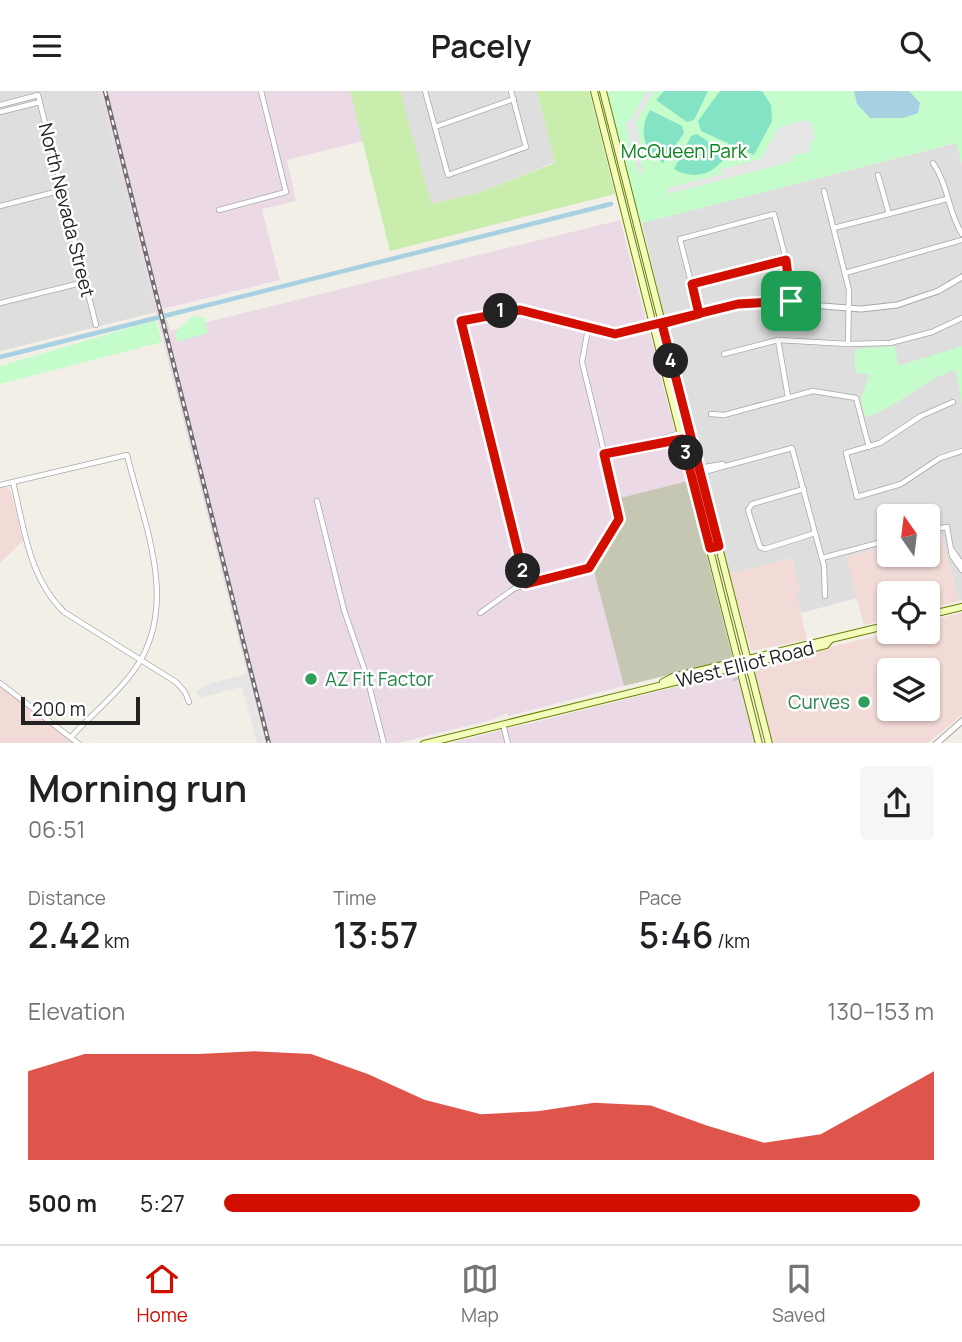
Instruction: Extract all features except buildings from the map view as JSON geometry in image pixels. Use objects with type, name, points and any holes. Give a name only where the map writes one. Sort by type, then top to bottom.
[{"type":"main road","points":[[594,91],[759,743]]},
{"type":"main road","points":[[603,91],[628,198],[769,743]]},
{"type":"main road","points":[[598,110],[607,108]]},
{"type":"main road","points":[[620,199],[628,198]]},
{"type":"main road","points":[[710,548],[719,546]]},
{"type":"main road","points":[[940,612],[962,607]]},
{"type":"main road","name":"West Elliot Road","points":[[428,743],[658,684],[673,677],[739,664],[823,639],[830,640],[877,628]]},
{"type":"street","points":[[219,210],[286,192],[261,91]]},
{"type":"street","points":[[425,91],[448,175],[526,147],[511,91]]},
{"type":"street","name":"North Nevada Street","points":[[0,105],[38,95],[96,325]]},
{"type":"street","points":[[435,127],[514,99]]},
{"type":"street","points":[[0,112],[40,102]]},
{"type":"street","points":[[933,163],[940,173],[962,235]]},
{"type":"street","points":[[878,175],[888,214]]},
{"type":"street","points":[[0,206],[63,190]]},
{"type":"street","points":[[824,191],[845,273],[849,308],[848,344]]},
{"type":"street","points":[[834,228],[947,199]]},
{"type":"street","points":[[699,314],[680,239],[774,214],[786,260],[791,301]]},
{"type":"street","points":[[845,273],[944,248],[962,240]]},
{"type":"street","points":[[692,284],[786,260]]},
{"type":"street","points":[[526,584],[461,321],[520,310],[615,334],[749,302],[791,301],[849,308],[908,302],[938,291],[962,277]]},
{"type":"street","points":[[0,303],[85,282]]},
{"type":"street","points":[[724,354],[778,340],[848,344],[890,343],[911,338],[962,318]]},
{"type":"street","points":[[480,613],[504,594],[526,584],[589,568],[612,534],[619,513],[582,362],[588,329]]},
{"type":"street","points":[[778,340],[788,397]]},
{"type":"street","points":[[711,414],[724,415],[813,391],[856,398],[869,447]]},
{"type":"street","points":[[953,402],[921,416],[869,447],[846,453],[857,498],[901,484],[940,458],[962,451]]},
{"type":"street","points":[[604,454],[690,433]]},
{"type":"street","points":[[699,470],[789,446],[794,451],[822,558],[825,596]]},
{"type":"street","points":[[0,485],[127,455],[158,592],[154,627],[141,660],[131,674],[72,736]]},
{"type":"street","points":[[13,482],[33,565],[51,600],[64,612],[176,682],[189,702]]},
{"type":"street","points":[[804,489],[749,506],[760,547],[765,548],[815,533]]},
{"type":"street","points":[[317,501],[344,610],[367,677],[384,743]]},
{"type":"street","points":[[940,527],[945,526],[955,557],[962,567]]},
{"type":"street","points":[[822,558],[877,543]]},
{"type":"street","points":[[0,683],[78,743]]},
{"type":"street","points":[[938,743],[962,721]]},
{"type":"street","points":[[502,724],[508,743]]},
{"type":"shaded area","points":[[0,91],[100,91],[156,312],[0,351]]},
{"type":"shaded area","points":[[100,91],[350,91],[363,141],[287,160],[296,201],[262,209],[280,280],[163,309],[171,331],[620,220],[688,481],[620,498],[623,518],[593,568],[624,686],[508,716],[507,713],[495,719],[398,743],[265,743]]},
{"type":"shaded area","points":[[399,91],[537,91],[555,162],[478,193],[430,204]]},
{"type":"shaded area","points":[[654,91],[636,122],[643,154],[639,155],[643,173],[638,174],[625,122],[630,121],[646,92]]},
{"type":"shaded area","points":[[811,121],[815,140],[809,142],[811,151],[792,156],[793,161],[669,194],[667,188],[722,174],[721,169],[761,159],[778,128]]},
{"type":"shaded area","points":[[957,143],[962,164],[962,274],[943,285],[903,300],[869,306],[768,298],[741,301],[669,318],[664,316],[642,223]]},
{"type":"shaded area","points":[[962,280],[962,600],[959,601],[940,534],[940,504],[877,504],[877,549],[847,557],[857,598],[801,613],[795,592],[800,591],[792,558],[730,574],[676,363],[670,326],[759,304],[844,311],[891,309],[919,301]]},
{"type":"shaded area","points":[[688,481],[732,656],[728,660],[624,686],[593,568],[623,518],[620,498]]},
{"type":"shaded area","points":[[6,487],[11,492],[23,541],[0,563],[0,489]]},
{"type":"shaded area","points":[[940,533],[959,601],[940,606],[940,581],[877,581],[877,622],[864,625],[846,557],[877,549],[877,567],[940,567]]},
{"type":"shaded area","points":[[792,558],[800,590],[796,592],[807,640],[751,651],[730,574]]},
{"type":"shaded area","points":[[962,613],[962,715],[928,743],[772,743],[753,671],[756,665],[877,636],[877,644],[940,644],[940,618]]},
{"type":"shaded area","points":[[732,673],[738,677],[755,743],[451,743]]},
{"type":"shaded area","points":[[247,674],[264,743],[257,743],[242,687],[199,698],[196,691],[211,683]]},
{"type":"shaded area","points":[[0,687],[64,733],[75,743],[0,743]]},
{"type":"green space","points":[[350,91],[400,91],[431,204],[478,193],[555,163],[537,91],[589,91],[615,194],[390,251]]},
{"type":"green space","points":[[664,91],[708,91],[694,120],[687,122],[656,100]]},
{"type":"green space","points":[[720,91],[762,91],[771,105],[772,121],[754,155],[701,131],[698,121]]},
{"type":"green space","name":"McQueen Park","points":[[962,91],[962,164],[956,143],[642,223],[630,190],[607,92]]},
{"type":"green space","points":[[650,110],[682,126],[684,133],[663,163],[651,152],[645,139],[644,125]]},
{"type":"green space","points":[[697,134],[727,155],[716,167],[704,174],[689,175],[674,169],[691,136]]},
{"type":"green space","points":[[192,316],[205,318],[208,333],[177,342],[175,333]]},
{"type":"green space","points":[[156,320],[162,342],[0,384],[0,366]]},
{"type":"green space","points":[[895,346],[898,366],[962,346],[962,404],[956,370],[933,379],[889,407],[865,417],[861,399],[869,375],[855,372],[855,349]]},
{"type":"water","points":[[854,91],[909,91],[920,103],[918,113],[903,118],[870,118],[857,104]]},
{"type":"waterway","points":[[164,316],[611,204]]},
{"type":"waterway","points":[[0,357],[160,317]]},
{"type":"railway","points":[[105,91],[269,743]]},
{"type":"place","name":"AZ Fit Factor","points":[[311,679]]},
{"type":"place","name":"Curves","points":[[864,702]]},
{"type":"route","points":[[791,301],[738,304],[669,323],[662,324],[653,323],[615,334],[520,310],[506,310],[461,321],[526,584],[582,571],[594,563],[619,519],[604,454],[642,445],[657,445],[682,439],[710,548],[719,546],[662,324],[699,314],[692,284],[786,260],[791,278],[791,301]]}]
